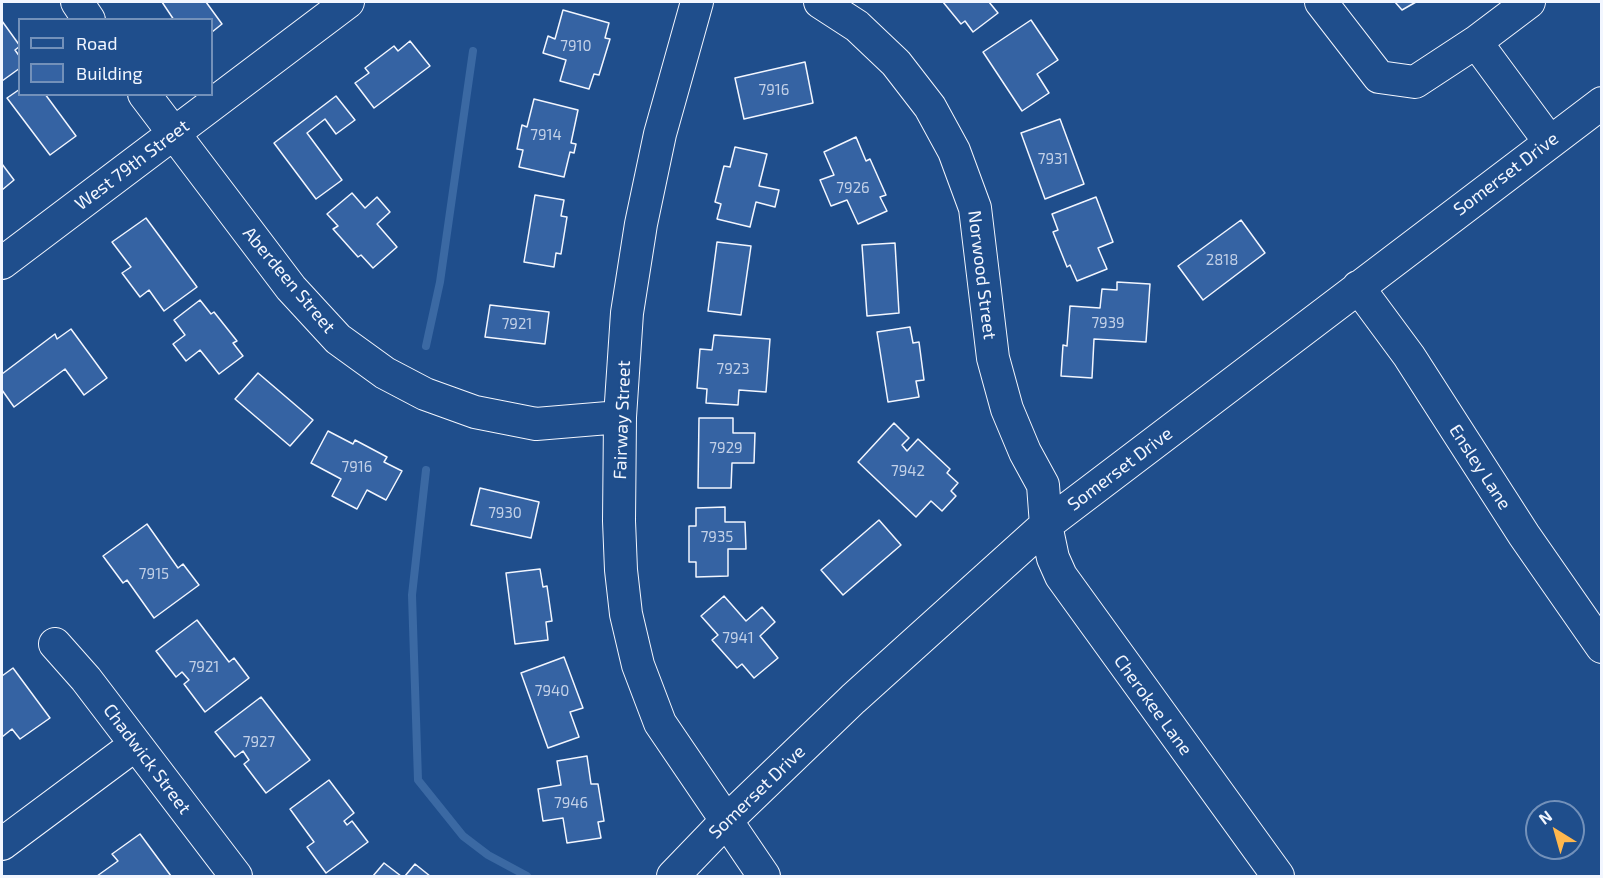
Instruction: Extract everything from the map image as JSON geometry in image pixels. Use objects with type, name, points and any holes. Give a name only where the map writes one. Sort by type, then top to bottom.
[{"type":"street","points":[[77,2],[88,18]]},
{"type":"street","name":"West 79th Street","points":[[2,263],[348,2]]},
{"type":"street","name":"Fairway Street","points":[[697,2],[660,134],[641,224],[627,313],[620,417],[621,570],[626,614],[638,665],[660,723],[764,876]]},
{"type":"street","name":"Norwood Street","points":[[820,2],[857,26],[896,63],[930,107],[954,151],[975,208],[993,358],[1007,409],[1025,452],[1043,485],[1046,525]]},
{"type":"street","points":[[1321,2],[1379,77],[1415,82],[1476,42],[1514,6]]},
{"type":"street","points":[[1476,42],[1549,141]]},
{"type":"street","name":"Aberdeen Street","points":[[145,96],[291,288],[338,339],[385,373],[425,394],[475,412],[536,424],[620,417]]},
{"type":"street","name":"Somerset Drive","points":[[674,876],[726,821],[853,699],[1046,525],[1602,103]]},
{"type":"street","name":"Ensley Lane","points":[[1358,287],[1409,356],[1524,535],[1602,648]]},
{"type":"street","name":"Cherokee Lane","points":[[1046,525],[1053,558],[1061,576],[1278,876]]},
{"type":"street","name":"Chadwick Street","points":[[55,644],[86,679],[236,876]]},
{"type":"street","points":[[2,844],[135,745]]},
{"type":"building","points":[[162,2],[206,2],[222,24],[213,31],[213,18],[173,18]]},
{"type":"building","points":[[943,2],[989,2],[998,13],[973,32],[965,21],[961,24]]},
{"type":"building","points":[[1395,2],[1416,2],[1402,10]]},
{"type":"building","points":[[563,10],[609,23],[605,38],[610,39],[599,75],[594,74],[589,89],[560,81],[566,60],[543,53],[548,36],[555,39]]},
{"type":"building","points":[[1031,20],[1058,60],[1037,74],[1049,93],[1022,111],[983,52]]},
{"type":"building","points":[[2,21],[18,43],[15,50],[18,54],[18,69],[2,81]]},
{"type":"building","points":[[410,41],[430,66],[374,108],[355,83],[369,73],[365,68],[394,46],[398,51]]},
{"type":"building","points":[[805,62],[813,103],[744,119],[735,78]]},
{"type":"building","points":[[18,90],[18,96],[46,96],[76,136],[50,155],[7,98]]},
{"type":"building","points":[[336,96],[355,120],[336,134],[325,119],[307,133],[342,180],[316,199],[274,143]]},
{"type":"building","points":[[534,99],[578,110],[571,143],[576,144],[574,153],[570,152],[564,177],[519,167],[523,150],[517,149],[522,125],[527,127]]},
{"type":"building","points":[[1060,119],[1084,184],[1045,199],[1021,133]]},
{"type":"building","points":[[856,137],[866,161],[870,159],[886,195],[880,197],[887,211],[858,224],[847,200],[831,206],[820,180],[834,175],[824,152]]},
{"type":"building","points":[[735,147],[767,154],[759,186],[779,190],[775,207],[756,202],[750,227],[717,219],[721,204],[715,202],[724,166],[730,167]]},
{"type":"building","points":[[2,164],[14,180],[2,190]]},
{"type":"building","points":[[352,193],[365,208],[377,197],[390,212],[377,224],[397,247],[373,268],[361,255],[358,257],[333,229],[338,226],[327,214]]},
{"type":"building","points":[[535,195],[564,200],[561,216],[567,217],[561,254],[556,253],[554,267],[524,262]]},
{"type":"building","points":[[1096,197],[1113,242],[1098,248],[1107,269],[1077,281],[1070,265],[1067,267],[1053,232],[1058,230],[1052,214]]},
{"type":"building","points":[[146,218],[197,287],[164,311],[149,290],[140,297],[122,273],[131,267],[112,242]]},
{"type":"building","points":[[1241,220],[1265,253],[1203,300],[1178,266]]},
{"type":"building","points":[[717,242],[751,246],[741,315],[708,311]]},
{"type":"building","points":[[895,243],[899,313],[867,316],[862,245]]},
{"type":"building","points":[[1117,282],[1150,284],[1146,342],[1094,339],[1092,378],[1061,376],[1063,345],[1067,346],[1070,306],[1100,308],[1102,289],[1117,290]]},
{"type":"building","points":[[200,300],[211,314],[214,312],[237,341],[233,343],[243,356],[219,374],[200,350],[186,361],[173,344],[185,335],[174,320]]},
{"type":"building","points":[[490,305],[549,312],[545,344],[485,337]]},
{"type":"building","points":[[910,327],[913,343],[919,342],[924,380],[916,381],[919,397],[888,402],[877,332]]},
{"type":"building","points":[[71,329],[107,378],[84,395],[65,369],[14,407],[2,390],[2,374],[55,334],[57,339]]},
{"type":"building","points":[[714,335],[770,339],[766,392],[739,390],[738,405],[706,403],[707,389],[697,388],[700,349],[712,350]]},
{"type":"building","points":[[258,373],[313,420],[290,446],[235,399]]},
{"type":"building","points":[[699,418],[733,418],[733,433],[755,433],[754,463],[732,463],[731,488],[698,488]]},
{"type":"building","points":[[894,423],[909,438],[902,445],[907,451],[918,439],[950,469],[947,473],[958,483],[951,491],[956,496],[942,511],[931,501],[916,517],[858,462]]},
{"type":"building","points":[[328,431],[353,444],[355,440],[387,457],[384,462],[402,471],[386,500],[367,490],[357,509],[332,496],[341,479],[311,463]]},
{"type":"building","points":[[480,488],[539,502],[531,538],[471,525]]},
{"type":"building","points":[[725,507],[725,522],[745,522],[746,549],[728,549],[728,576],[696,577],[696,562],[689,562],[689,526],[696,526],[696,508]]},
{"type":"building","points":[[879,520],[901,545],[843,595],[821,570]]},
{"type":"building","points":[[147,524],[178,568],[183,564],[199,585],[154,618],[127,580],[123,583],[103,556]]},
{"type":"building","points":[[540,569],[543,587],[547,586],[552,621],[546,622],[548,640],[515,644],[506,573]]},
{"type":"building","points":[[724,596],[746,621],[762,607],[775,622],[760,636],[778,658],[754,678],[742,664],[737,668],[712,640],[718,635],[701,616]]},
{"type":"building","points":[[197,620],[229,662],[234,658],[249,678],[205,712],[184,684],[189,680],[182,672],[176,677],[156,651]]},
{"type":"building","points":[[564,657],[583,708],[570,712],[579,737],[548,748],[521,673]]},
{"type":"building","points":[[13,668],[50,718],[20,739],[12,729],[2,737],[2,676]]},
{"type":"building","points":[[261,697],[310,760],[266,793],[244,764],[249,760],[243,751],[235,757],[215,732]]},
{"type":"building","points":[[587,756],[591,784],[598,784],[604,821],[598,822],[601,838],[567,843],[563,818],[543,821],[538,789],[561,785],[557,761]]},
{"type":"building","points":[[329,780],[354,813],[344,821],[347,825],[352,821],[368,842],[326,873],[307,847],[314,842],[290,809]]},
{"type":"building","points":[[140,834],[171,876],[97,876],[118,861],[112,854]]},
{"type":"building","points":[[384,863],[401,876],[373,876]]},
{"type":"building","points":[[415,864],[430,876],[405,876]]},
{"type":"waterway","points":[[426,346],[440,282],[473,51]]},
{"type":"waterway","points":[[426,470],[412,595],[418,780],[463,836],[488,855],[527,876]]}]
